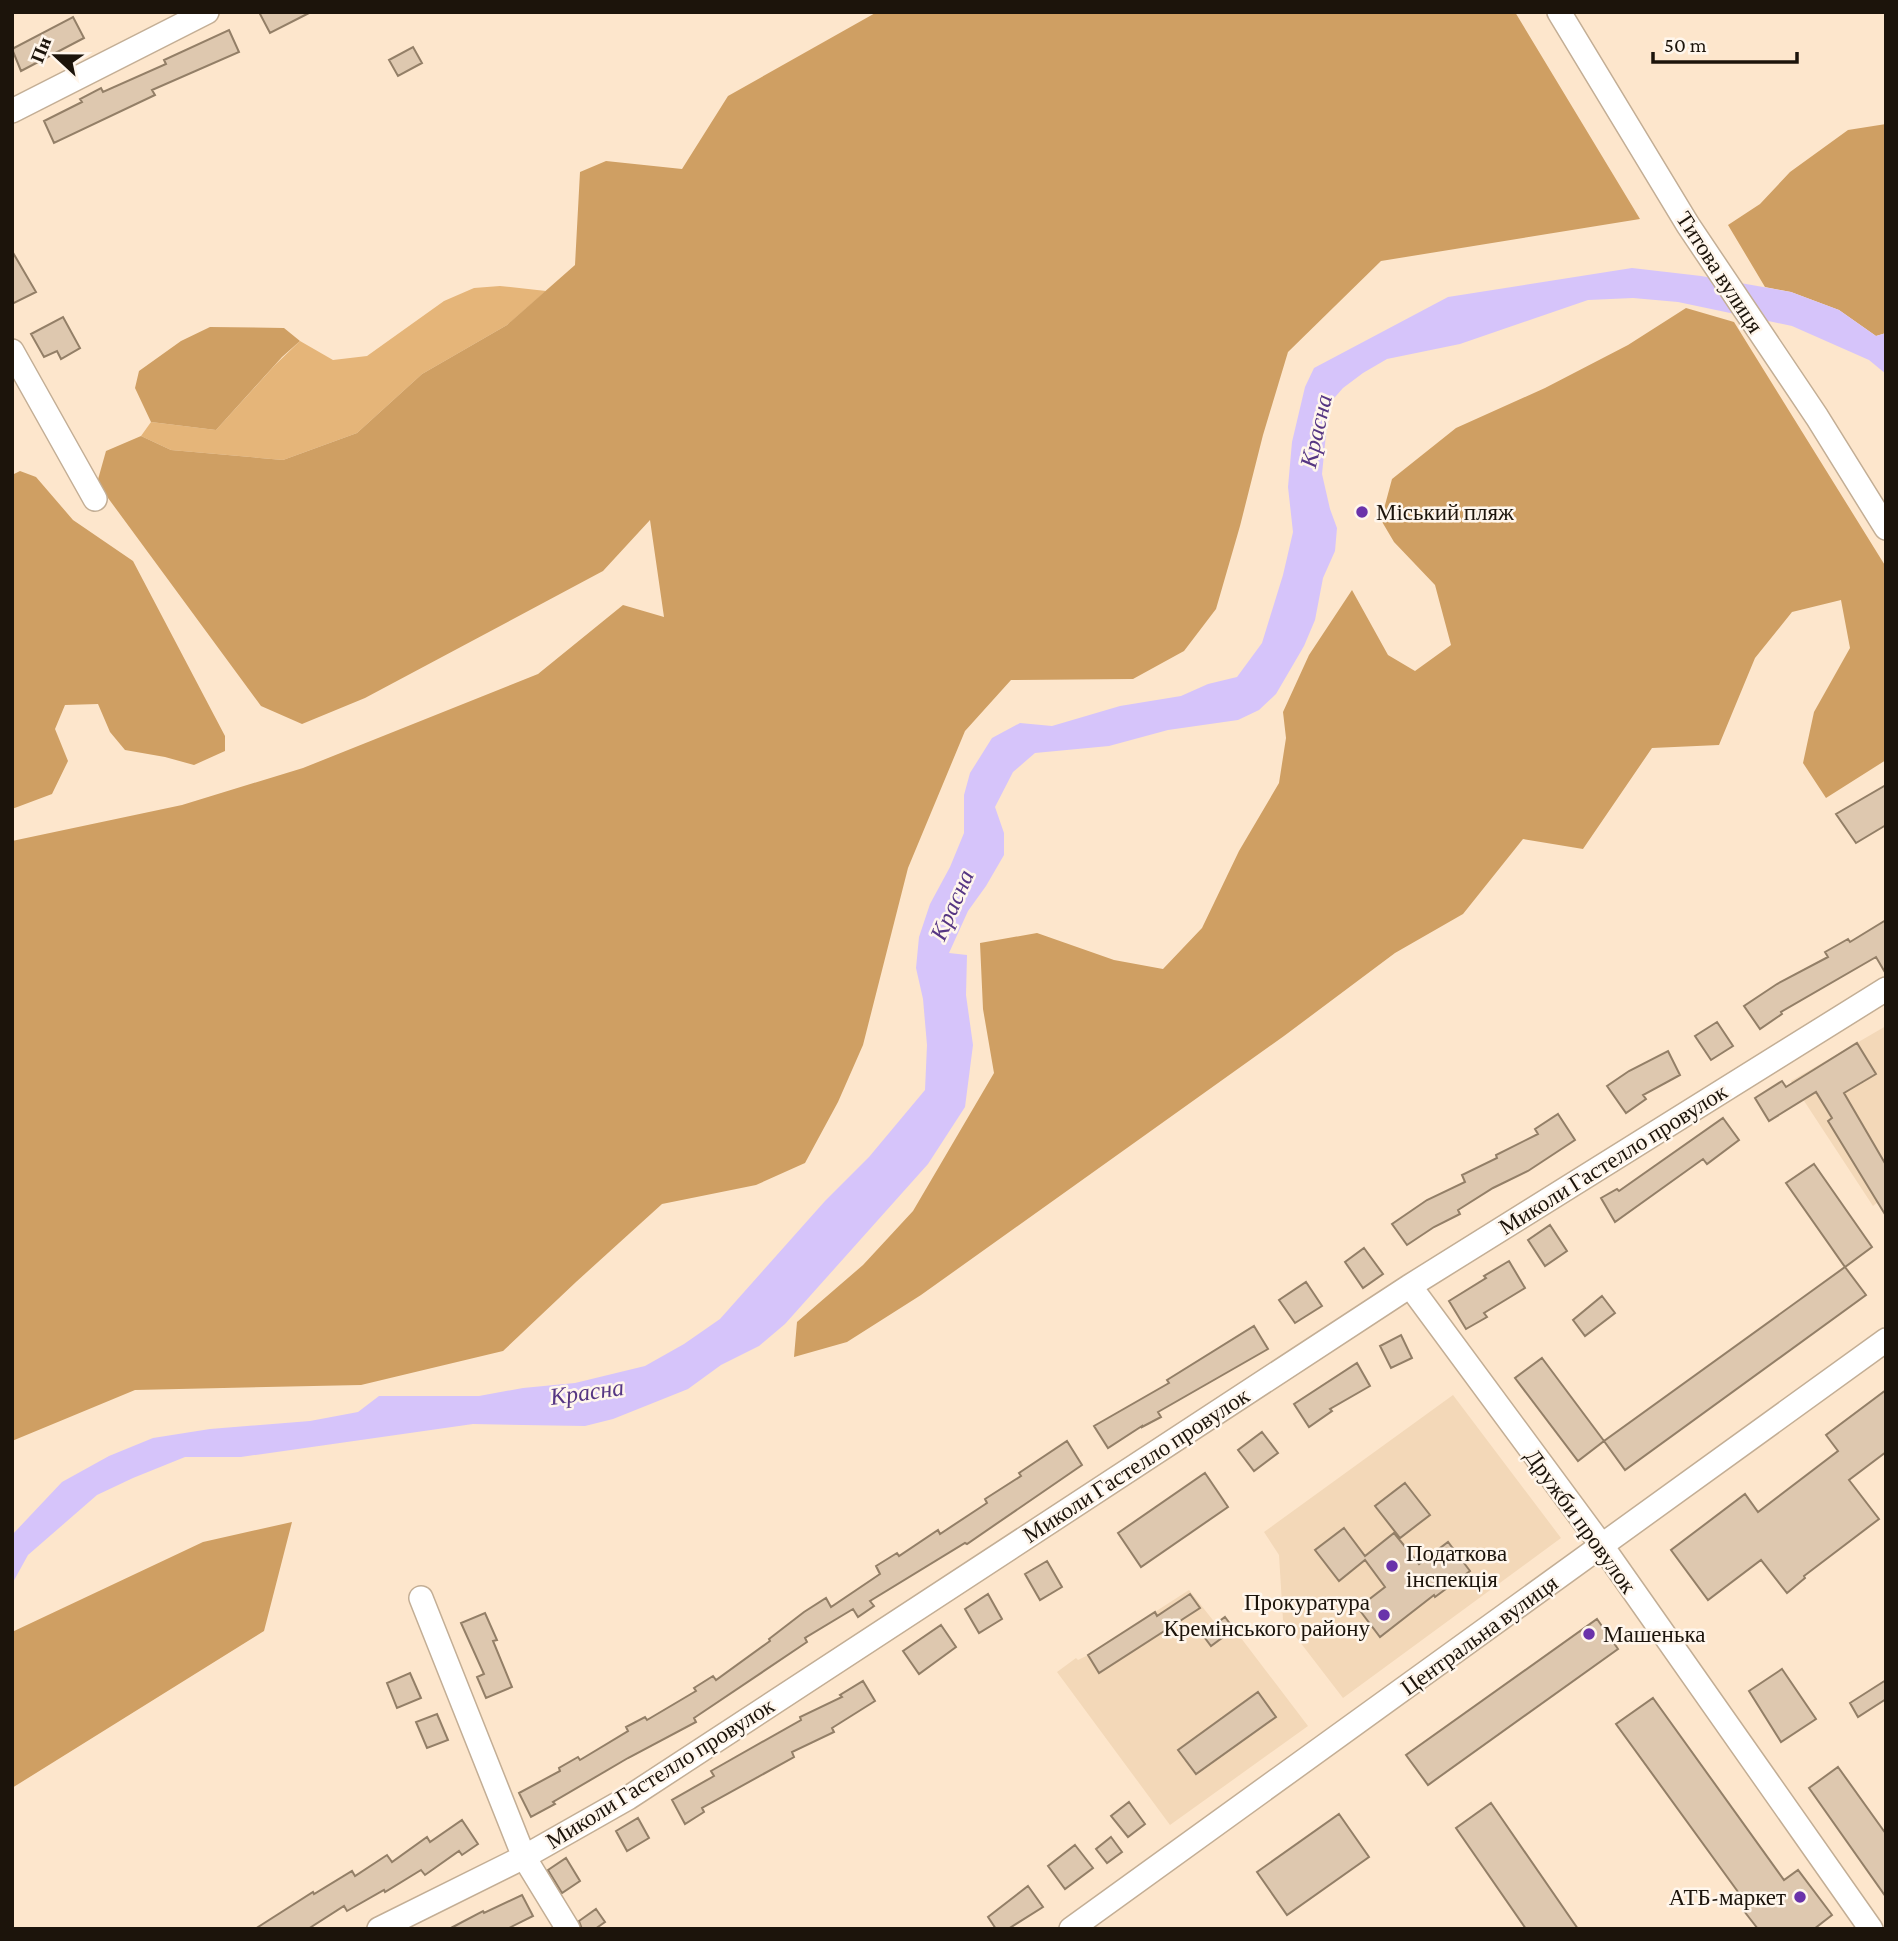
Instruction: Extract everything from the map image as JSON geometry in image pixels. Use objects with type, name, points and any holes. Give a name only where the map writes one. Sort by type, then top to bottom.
[{"type":"street","points":[[12,111],[207,12]]},
{"type":"street","name":"Титова вулиця","points":[[1559,12],[1688,225],[1817,417],[1886,528]]},
{"type":"street","points":[[12,351],[95,499]]},
{"type":"street","name":"Миколи Гастелло провулок","points":[[379,1929],[524,1857],[628,1798],[1410,1286],[1886,989]]},
{"type":"street","name":"Дружби провулок","points":[[1410,1286],[1602,1546],[1871,1929]]},
{"type":"street","name":"Центральна вулиця","points":[[1071,1929],[1886,1340]]},
{"type":"street","points":[[421,1598],[524,1857],[568,1929]]},
{"type":"shaded area","points":[[877,12],[1515,12],[1640,219],[1381,261],[1288,352],[1216,609],[1184,651],[1133,679],[1011,680],[965,731],[908,868],[863,1045],[838,1102],[805,1163],[756,1185],[662,1204],[503,1351],[361,1385],[135,1390],[12,1441],[12,841],[182,805],[303,768],[538,674],[623,605],[664,617],[650,520],[603,571],[365,698],[302,724],[261,706],[97,483],[106,451],[141,436],[171,450],[283,460],[357,433],[422,374],[507,325],[575,265],[580,172],[606,161],[682,169],[728,96]]},
{"type":"shaded area","points":[[1886,124],[1886,333],[1876,336],[1839,310],[1791,292],[1765,287],[1728,225],[1760,204],[1790,172],[1848,130]]},
{"type":"shaded area","points":[[500,286],[546,291],[507,325],[422,374],[357,433],[283,460],[171,450],[141,436],[151,422],[216,430],[300,341],[333,360],[367,356],[444,301],[474,288]]},
{"type":"shaded area","points":[[1686,308],[1734,322],[1886,567],[1886,760],[1826,798],[1803,763],[1814,712],[1850,648],[1841,600],[1792,612],[1755,658],[1719,745],[1652,748],[1583,849],[1523,839],[1463,914],[1395,953],[1284,1036],[921,1295],[847,1342],[794,1357],[797,1322],[863,1265],[913,1211],[994,1073],[983,1009],[980,943],[1037,933],[1114,960],[1163,969],[1202,928],[1239,851],[1279,783],[1286,738],[1283,712],[1309,655],[1352,590],[1388,655],[1415,671],[1451,645],[1435,585],[1394,542],[1381,520],[1392,479],[1456,428],[1545,388],[1628,345]]},
{"type":"shaded area","points":[[210,327],[284,328],[300,341],[282,357],[216,430],[151,422],[135,388],[139,371],[181,341]]},
{"type":"shaded area","points":[[20,471],[36,477],[73,520],[133,561],[225,736],[225,751],[194,765],[125,750],[110,732],[98,704],[65,705],[55,729],[68,761],[52,794],[12,809],[12,475]]},
{"type":"shaded area","points":[[1886,1026],[1886,1196],[1873,1206],[1791,1081]]},
{"type":"shaded area","points":[[1453,1395],[1561,1538],[1343,1698],[1283,1620],[1279,1555],[1264,1532]]},
{"type":"shaded area","points":[[292,1522],[264,1631],[12,1788],[12,1632],[203,1542]]},
{"type":"shaded area","points":[[1189,1590],[1216,1624],[1225,1617],[1308,1726],[1170,1825],[1057,1672]]},
{"type":"water","name":"Красна","points":[[1632,268],[1701,276],[1791,292],[1839,310],[1876,336],[1886,333],[1886,374],[1869,360],[1792,326],[1678,302],[1633,298],[1588,300],[1460,344],[1387,359],[1343,388],[1329,404],[1322,474],[1337,528],[1335,551],[1323,578],[1315,620],[1304,646],[1276,694],[1259,710],[1238,720],[1168,730],[1109,746],[1035,753],[1013,772],[995,807],[1004,833],[1004,855],[968,911],[949,953],[967,955],[966,995],[973,1045],[965,1107],[928,1164],[785,1324],[759,1346],[721,1365],[688,1389],[613,1419],[585,1426],[473,1424],[241,1457],[185,1457],[97,1495],[28,1555],[12,1584],[12,1535],[62,1482],[109,1456],[153,1438],[210,1429],[310,1421],[358,1412],[379,1396],[479,1396],[575,1383],[645,1366],[720,1319],[825,1201],[869,1157],[925,1090],[927,1045],[923,999],[916,968],[919,937],[930,904],[964,833],[964,795],[970,773],[992,738],[1020,723],[1052,726],[1120,706],[1181,696],[1208,684],[1237,677],[1262,643],[1283,575],[1293,532],[1288,487],[1292,442],[1305,387],[1314,368],[1448,297]]},
{"type":"building","points":[[259,12],[311,12],[270,33]]},
{"type":"building","points":[[73,17],[84,38],[21,71],[12,49]]},
{"type":"building","points":[[229,30],[239,52],[152,90],[155,95],[54,143],[44,121],[82,102],[80,99],[101,88],[103,92],[166,64],[164,60]]},
{"type":"building","points":[[413,47],[422,63],[398,76],[389,60]]},
{"type":"building","points":[[12,251],[36,292],[12,304]]},
{"type":"building","points":[[63,317],[80,348],[61,359],[57,351],[44,357],[31,334]]},
{"type":"building","points":[[1886,785],[1886,825],[1856,843],[1836,814]]},
{"type":"building","points":[[1886,920],[1886,974],[1876,957],[1781,1012],[1782,1014],[1760,1029],[1744,1006],[1777,984],[1828,957],[1825,952],[1848,939],[1850,942]]},
{"type":"building","points":[[1717,1022],[1733,1046],[1711,1060],[1695,1036]]},
{"type":"building","points":[[1857,1043],[1876,1074],[1844,1093],[1886,1165],[1886,1216],[1828,1121],[1832,1118],[1816,1092],[1769,1121],[1755,1098],[1782,1081],[1786,1087]]},
{"type":"building","points":[[1668,1051],[1680,1075],[1643,1095],[1646,1099],[1626,1113],[1607,1086]]},
{"type":"building","points":[[1558,1114],[1575,1140],[1528,1171],[1493,1188],[1458,1210],[1460,1214],[1407,1245],[1392,1224],[1427,1200],[1465,1182],[1462,1175],[1538,1134],[1535,1129]]},
{"type":"building","points":[[1723,1118],[1739,1140],[1707,1164],[1703,1159],[1615,1222],[1601,1198],[1617,1189],[1619,1191]]},
{"type":"building","points":[[1814,1164],[1872,1247],[1845,1267],[1786,1183]]},
{"type":"building","points":[[1550,1225],[1567,1251],[1545,1266],[1528,1240]]},
{"type":"building","points":[[1364,1248],[1383,1274],[1363,1288],[1345,1262]]},
{"type":"building","points":[[1509,1261],[1525,1288],[1484,1313],[1487,1317],[1466,1329],[1449,1301]]},
{"type":"building","points":[[1845,1267],[1866,1295],[1625,1470],[1604,1441]]},
{"type":"building","points":[[1306,1282],[1322,1306],[1295,1323],[1279,1300]]},
{"type":"building","points":[[1602,1296],[1615,1313],[1585,1336],[1573,1320]]},
{"type":"building","points":[[1254,1326],[1268,1349],[1158,1412],[1161,1417],[1108,1448],[1094,1426],[1169,1383],[1167,1380]]},
{"type":"building","points":[[1401,1335],[1412,1358],[1391,1368],[1380,1346]]},
{"type":"building","points":[[1542,1358],[1604,1441],[1578,1461],[1515,1378]]},
{"type":"building","points":[[1357,1363],[1370,1386],[1330,1409],[1332,1411],[1309,1427],[1294,1404]]},
{"type":"building","points":[[1886,1390],[1886,1452],[1849,1480],[1879,1519],[1804,1576],[1805,1578],[1787,1593],[1761,1560],[1708,1600],[1671,1550],[1745,1494],[1758,1512],[1838,1451],[1826,1435]]},
{"type":"building","points":[[1262,1432],[1278,1453],[1254,1471],[1238,1450]]},
{"type":"building","points":[[1067,1441],[1082,1465],[967,1544],[870,1601],[874,1606],[858,1617],[853,1609],[805,1638],[807,1642],[694,1718],[696,1722],[628,1758],[531,1817],[519,1793],[560,1771],[559,1768],[578,1757],[580,1760],[628,1731],[626,1727],[645,1717],[647,1720],[696,1691],[694,1688],[713,1676],[716,1680],[826,1598],[831,1607],[880,1574],[876,1566],[897,1553],[899,1556],[938,1530],[940,1534],[987,1503],[985,1499]]},
{"type":"building","points":[[1205,1473],[1228,1507],[1141,1567],[1118,1533]]},
{"type":"building","points":[[1405,1483],[1430,1515],[1400,1538],[1375,1506]]},
{"type":"building","points":[[1344,1528],[1365,1556],[1394,1533],[1419,1564],[1448,1542],[1470,1571],[1380,1637],[1358,1608],[1385,1587],[1365,1560],[1339,1581],[1315,1550]]},
{"type":"building","points":[[1047,1561],[1062,1587],[1040,1600],[1025,1574]]},
{"type":"building","points":[[988,1594],[1002,1619],[979,1633],[965,1609]]},
{"type":"building","points":[[1190,1594],[1200,1608],[1099,1673],[1088,1655],[1155,1612],[1157,1616]]},
{"type":"building","points":[[485,1613],[512,1687],[486,1698],[477,1677],[484,1674],[461,1623]]},
{"type":"building","points":[[1225,1617],[1234,1629],[1211,1646],[1202,1634]]},
{"type":"building","points":[[1597,1619],[1618,1649],[1428,1785],[1406,1755]]},
{"type":"building","points":[[941,1625],[956,1647],[919,1674],[903,1651]]},
{"type":"building","points":[[1782,1669],[1816,1719],[1781,1742],[1749,1691]]},
{"type":"building","points":[[410,1673],[421,1698],[397,1708],[387,1683]]},
{"type":"building","points":[[1886,1680],[1886,1699],[1858,1717],[1850,1703]]},
{"type":"building","points":[[863,1681],[875,1701],[832,1728],[834,1732],[792,1752],[794,1757],[702,1808],[704,1812],[685,1824],[672,1800],[714,1776],[711,1771],[801,1720],[800,1717],[842,1697],[840,1695]]},
{"type":"building","points":[[1258,1692],[1276,1717],[1196,1774],[1178,1750]]},
{"type":"building","points":[[1653,1698],[1784,1880],[1798,1870],[1832,1915],[1814,1929],[1758,1929],[1744,1911],[1749,1907],[1616,1724]]},
{"type":"building","points":[[437,1714],[448,1740],[427,1748],[416,1722]]},
{"type":"building","points":[[1838,1767],[1886,1834],[1886,1897],[1809,1788]]},
{"type":"building","points":[[1129,1802],[1145,1824],[1128,1837],[1111,1816]]},
{"type":"building","points":[[1491,1803],[1578,1929],[1526,1929],[1456,1828]]},
{"type":"building","points":[[1339,1814],[1369,1857],[1287,1915],[1257,1872]]},
{"type":"building","points":[[638,1818],[649,1838],[627,1851],[616,1831]]},
{"type":"building","points":[[462,1820],[478,1844],[462,1855],[459,1851],[425,1875],[421,1870],[347,1911],[344,1906],[308,1929],[255,1929],[352,1871],[355,1876],[387,1855],[392,1862],[427,1837],[430,1842]]},
{"type":"building","points":[[1111,1837],[1122,1852],[1107,1863],[1096,1849]]},
{"type":"building","points":[[1075,1845],[1093,1868],[1065,1889],[1048,1866]]},
{"type":"building","points":[[566,1858],[580,1881],[562,1893],[548,1870]]},
{"type":"building","points":[[1028,1886],[1043,1907],[1008,1929],[996,1929],[988,1917]]},
{"type":"building","points":[[522,1895],[533,1916],[507,1929],[449,1929],[483,1911],[484,1913]]},
{"type":"building","points":[[596,1909],[605,1922],[595,1929],[582,1929],[579,1921]]},
{"type":"place","name":"Міський пляж","points":[[1362,512]]},
{"type":"place","name":"Податкова інспекція","points":[[1392,1566]]},
{"type":"place","name":"Прокуратура Кремінського району","points":[[1384,1615]]},
{"type":"place","name":"Машенька","points":[[1589,1634]]},
{"type":"place","name":"АТБ-маркет","points":[[1800,1897]]}]
